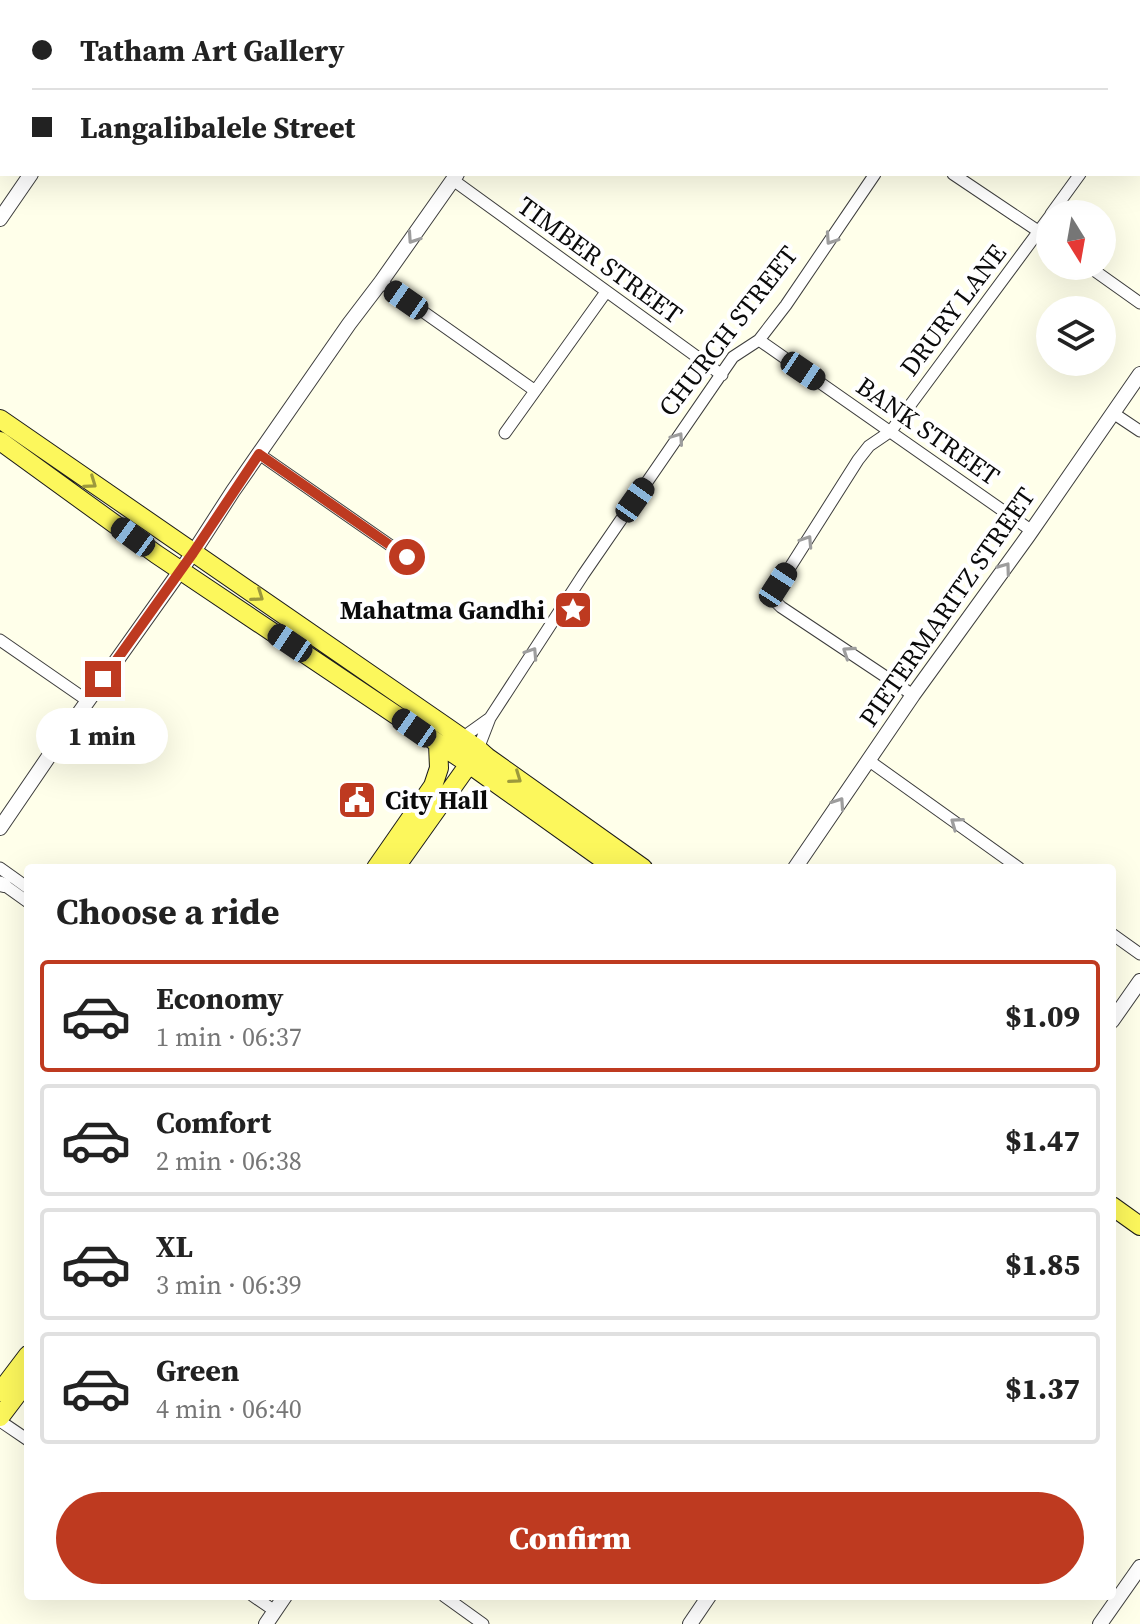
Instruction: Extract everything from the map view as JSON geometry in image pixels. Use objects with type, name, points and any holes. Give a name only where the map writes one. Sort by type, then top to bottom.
[{"type":"main road","points":[[0,419],[462,738],[474,757],[604,864]]},
{"type":"main road","points":[[0,441],[181,571],[438,744],[500,767],[637,864]]},
{"type":"main road","points":[[379,864],[433,786],[439,768],[438,744]]},
{"type":"main road","name":"CHURCH STREET","points":[[398,864],[474,757]]},
{"type":"main road","points":[[1116,1209],[1140,1226]]},
{"type":"main road","points":[[0,1392],[24,1360]]},
{"type":"main road","points":[[0,1419],[24,1386]]},
{"type":"street","points":[[0,219],[30,176]]},
{"type":"street","name":"CHURCH STREET","points":[[474,757],[490,718],[583,575],[733,357],[759,340],[874,176]]},
{"type":"street","points":[[956,176],[1036,229]]},
{"type":"street","name":"DRURY LANE","points":[[1062,200],[1079,176]]},
{"type":"street","points":[[0,828],[181,571],[349,324],[455,177]]},
{"type":"street","name":"TIMBER STREET","points":[[455,177],[606,292],[722,375]]},
{"type":"street","name":"DRURY LANE","points":[[913,695],[781,607],[775,596],[778,585],[858,460],[869,446],[891,431],[1036,235]]},
{"type":"street","points":[[1108,280],[1140,303]]},
{"type":"street","points":[[381,282],[534,390]]},
{"type":"street","points":[[505,433],[606,292]]},
{"type":"street","name":"BANK STREET","points":[[759,340],[1032,531]]},
{"type":"street","name":"PIETERMARITZ STREET","points":[[798,864],[1140,374]]},
{"type":"street","points":[[1113,413],[1140,431]]},
{"type":"street","points":[[259,454],[407,557]]},
{"type":"street","points":[[0,640],[88,701]]},
{"type":"street","name":"CHURCH STREET","points":[[462,738],[490,718]]},
{"type":"street","points":[[868,760],[1013,864]]},
{"type":"street","points":[[0,868],[24,885]]},
{"type":"street","points":[[1,884],[24,899]]},
{"type":"street","points":[[1116,937],[1140,954]]},
{"type":"street","points":[[1116,1015],[1140,981]]},
{"type":"street","points":[[0,1419],[24,1437]]},
{"type":"street","points":[[1100,1624],[1140,1567]]},
{"type":"street","points":[[259,1600],[275,1611]]},
{"type":"street","points":[[266,1624],[282,1600]]},
{"type":"street","points":[[450,1600],[483,1624]]},
{"type":"street","points":[[690,1624],[703,1600]]},
{"type":"place","name":"Mahatma Gandhi","points":[[573,610]]},
{"type":"place","name":"City Hall","points":[[357,800]]},
{"type":"route","points":[[103,679],[259,454],[407,557]]}]
